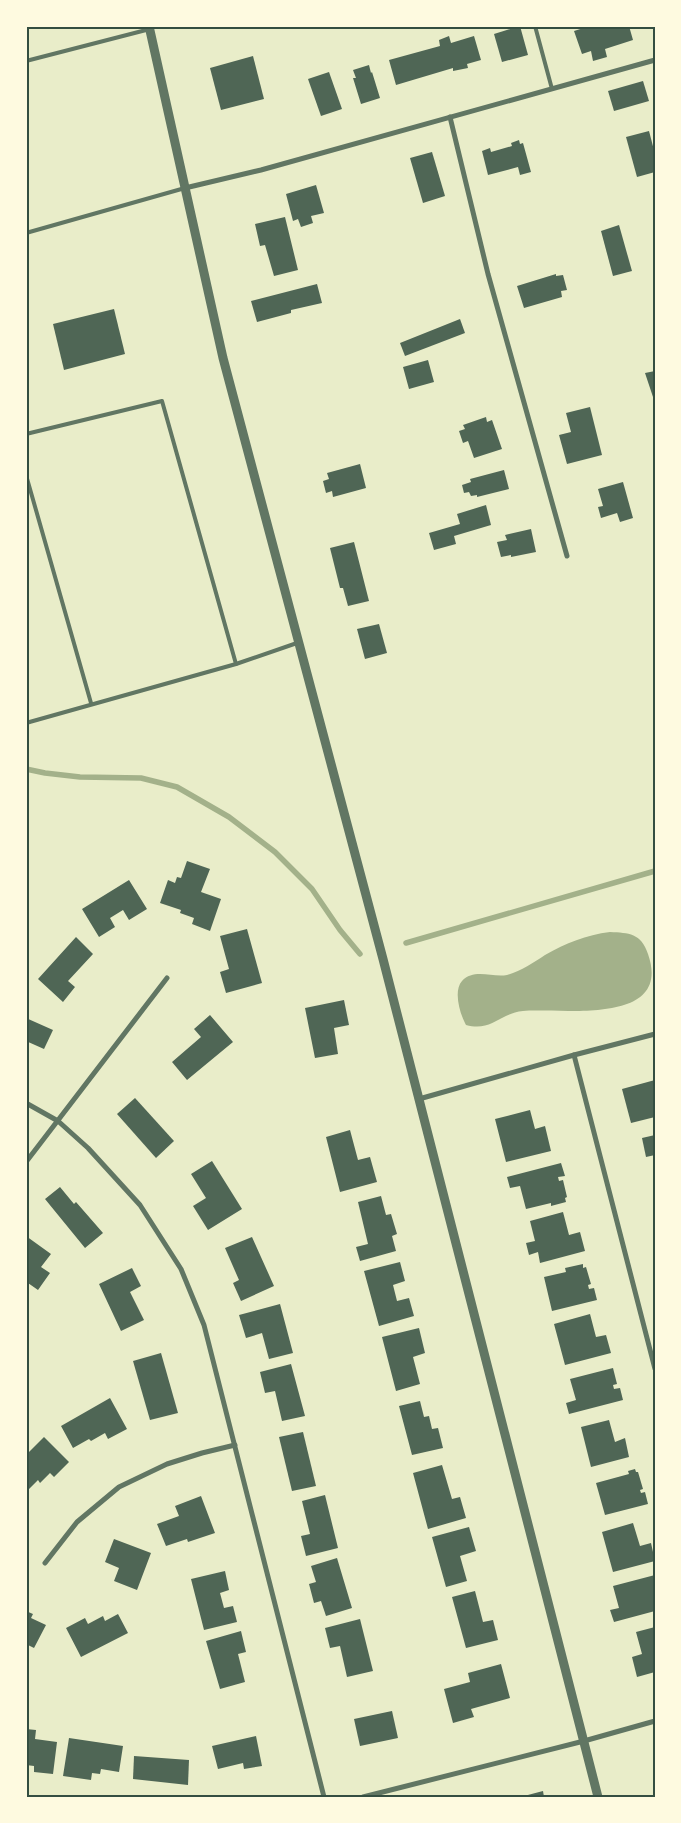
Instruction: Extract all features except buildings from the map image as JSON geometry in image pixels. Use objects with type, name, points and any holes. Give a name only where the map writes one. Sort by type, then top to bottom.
[{"type":"street","points":[[149,28],[223,358],[419,1099],[598,1797]]},
{"type":"street","points":[[185,188],[261,170],[655,60]]},
{"type":"street","points":[[450,117],[488,274],[567,556]]},
{"type":"street","points":[[26,1162],[166,978]]},
{"type":"street","points":[[419,1099],[655,1034]]},
{"type":"street","points":[[574,1055],[655,1368]]},
{"type":"street","points":[[26,1103],[58,1121],[88,1148],[140,1205],[181,1269],[204,1325],[324,1797]]},
{"type":"street","points":[[46,1563],[77,1522],[119,1487],[166,1464],[235,1445]]},
{"type":"street","points":[[363,1797],[655,1721]]},
{"type":"lane","points":[[535,26],[552,89]]},
{"type":"lane","points":[[26,61],[149,28]]},
{"type":"lane","points":[[26,233],[185,188]]},
{"type":"lane","points":[[26,434],[162,401],[236,664]]},
{"type":"lane","points":[[26,474],[91,704]]},
{"type":"lane","points":[[26,723],[236,664],[299,643]]},
{"type":"shaded area","points":[[610,932],[629,934],[638,938],[648,954],[651,977],[644,993],[630,1003],[586,1011],[515,1012],[483,1026],[466,1025],[460,1009],[458,991],[459,985],[467,977],[478,974],[507,975],[522,969],[568,943],[584,937]]},
{"type":"waterway","points":[[26,769],[80,777],[141,778],[177,787],[229,817],[275,852],[312,889],[340,930],[360,954]]},
{"type":"waterway","points":[[406,943],[655,871]]}]
